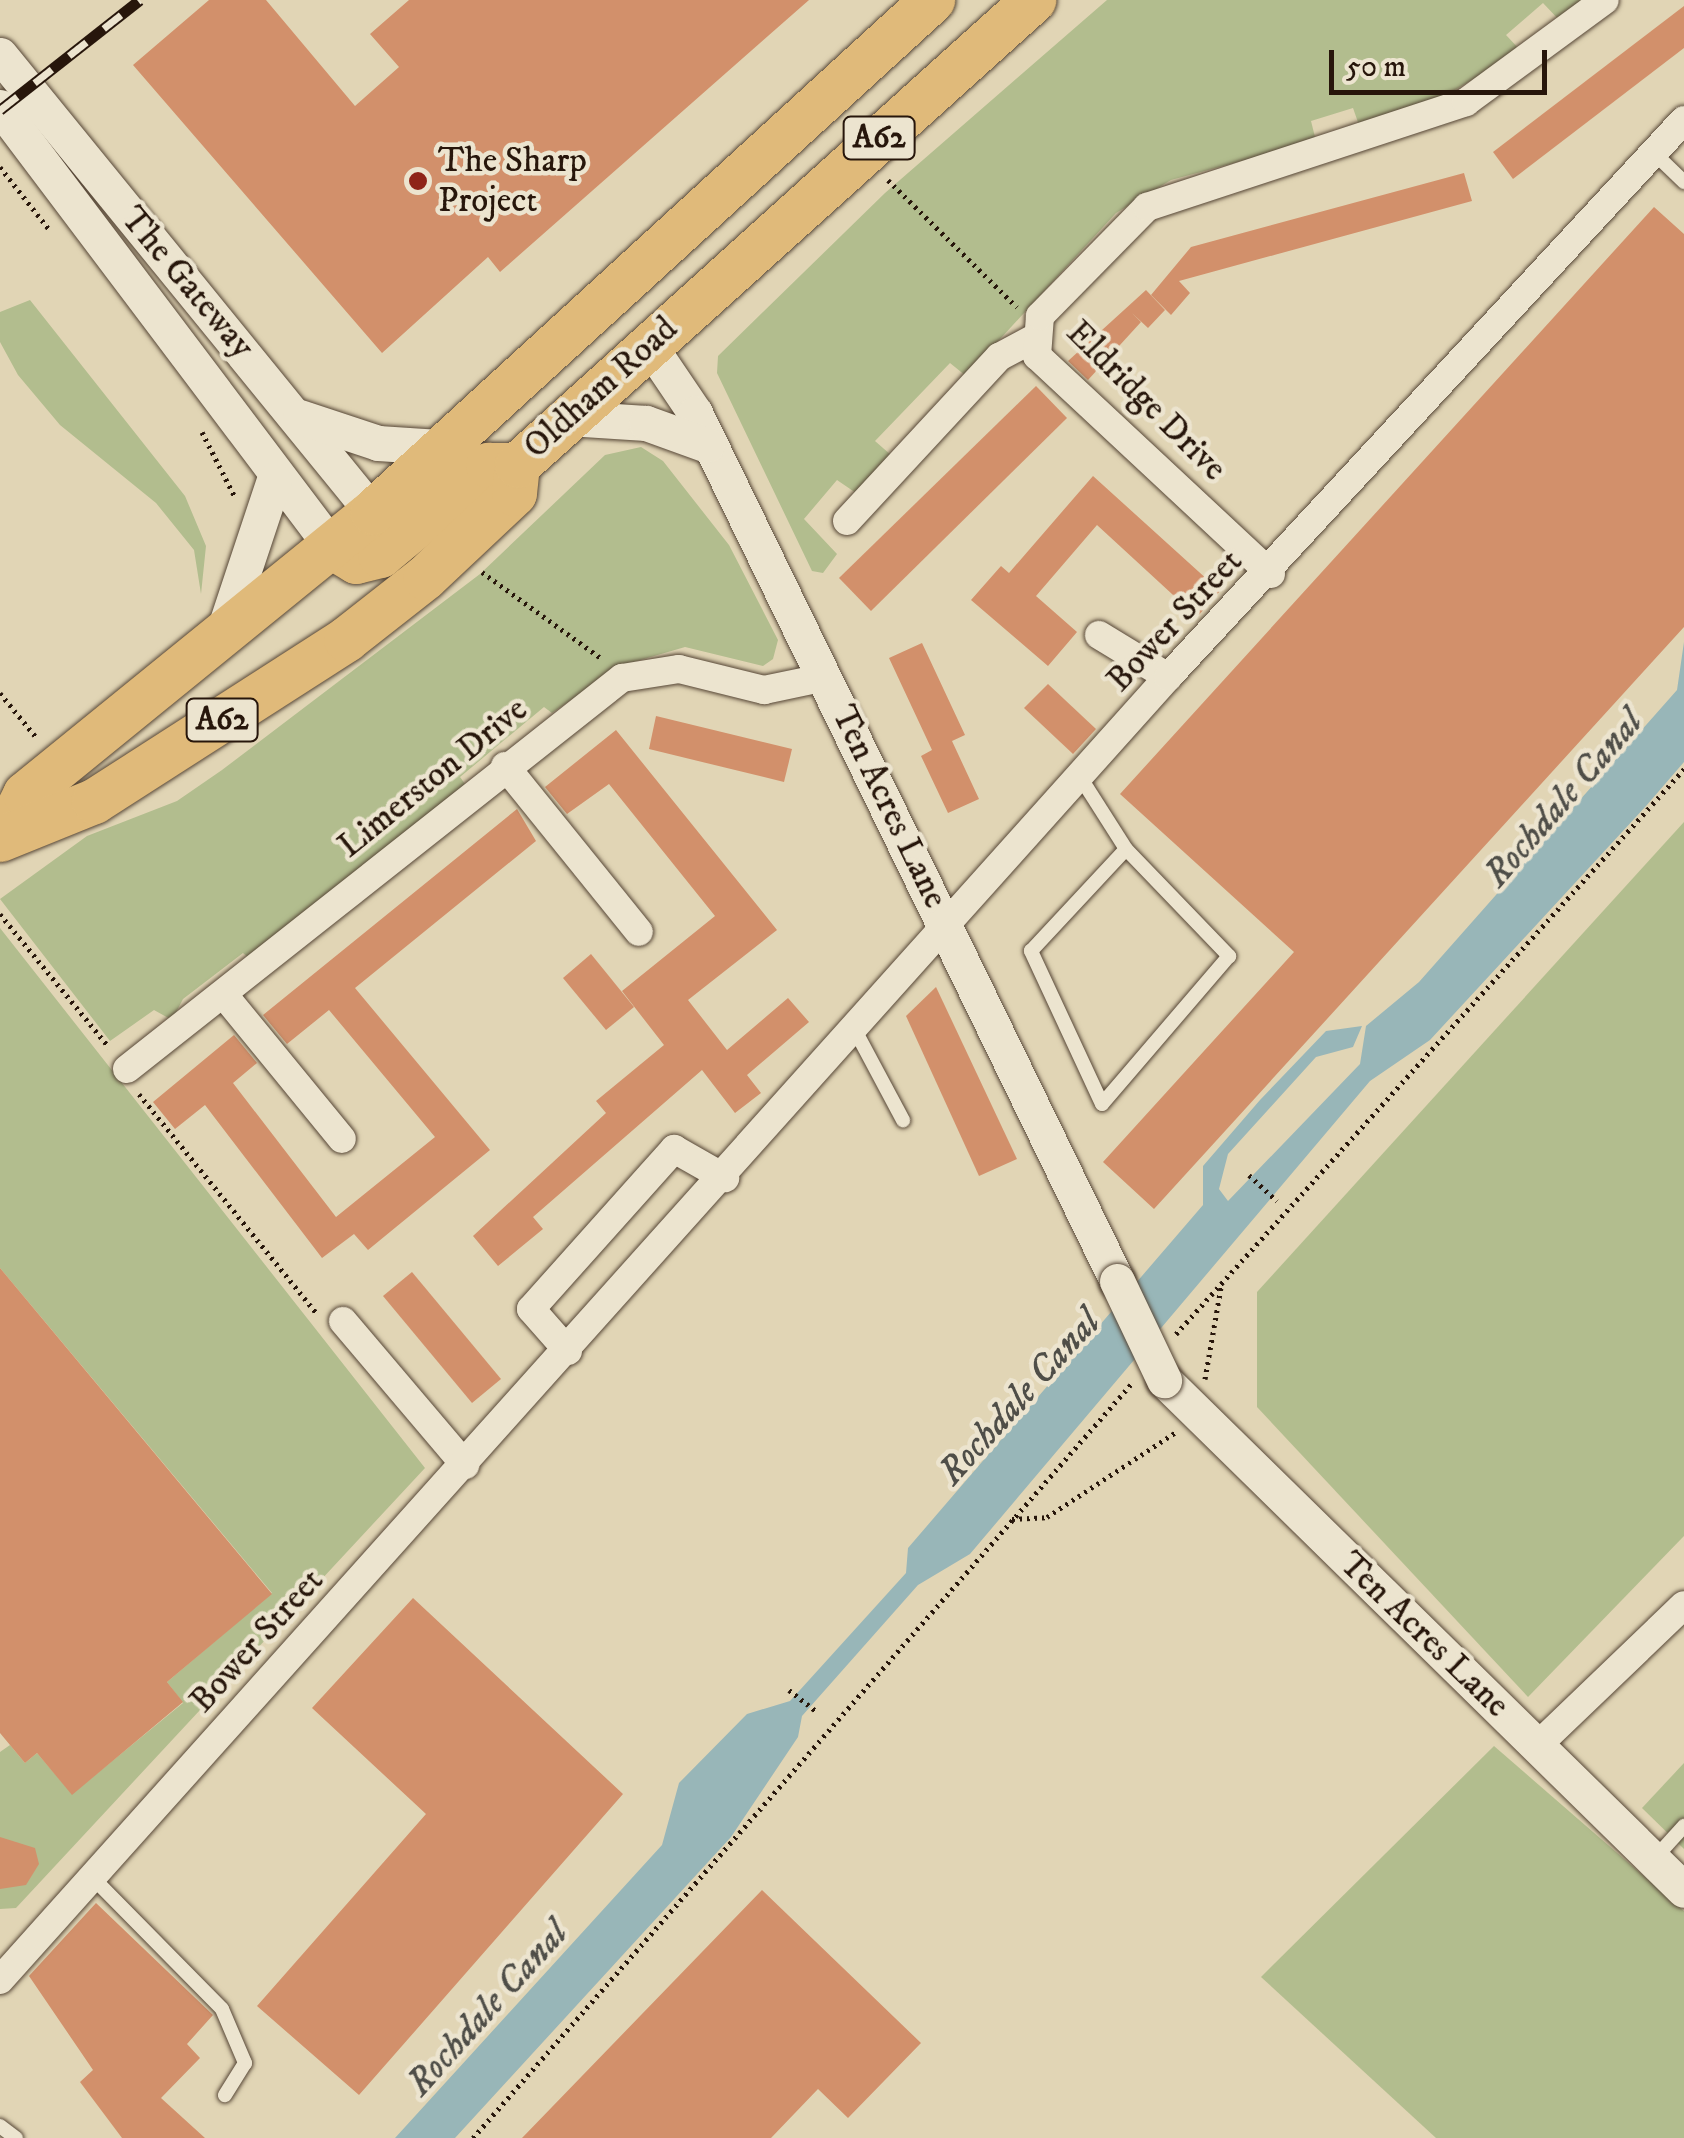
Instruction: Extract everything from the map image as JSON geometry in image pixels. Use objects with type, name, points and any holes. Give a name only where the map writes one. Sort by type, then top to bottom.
[{"type":"highway","name":"Oldham Road","points":[[2,838],[94,801],[346,639],[399,545],[440,446],[932,0]]},
{"type":"highway","name":"Oldham Road","points":[[2,838],[25,794],[225,627],[331,546],[399,545],[488,465],[517,465],[647,342],[1034,0]]},
{"type":"highway","points":[[604,296],[647,342]]},
{"type":"street","name":"Eldridge Drive","points":[[1271,574],[1037,356],[1035,332],[1106,240],[1146,207],[1466,102],[1606,0]]},
{"type":"street","name":"The Gateway","points":[[0,55],[299,417],[399,545]]},
{"type":"street","name":"The Gateway","points":[[0,107],[176,329],[274,480],[331,546]]},
{"type":"street","name":"Bower Street","points":[[0,1980],[856,1034],[1082,780],[1168,677],[1271,574],[1684,120]]},
{"type":"street","points":[[847,521],[999,357],[1035,332]]},
{"type":"street","name":"Ten Acres Lane","points":[[647,342],[672,369],[826,677],[1117,1281],[1153,1376],[1684,1890]]},
{"type":"street","points":[[299,417],[378,443],[440,446]]},
{"type":"street","points":[[568,418],[646,424],[707,445]]},
{"type":"street","points":[[225,627],[274,480]]},
{"type":"street","points":[[1099,635],[1168,677]]},
{"type":"street","name":"Limerston Drive","points":[[127,1069],[505,766],[622,678],[679,669],[764,690],[826,677]]},
{"type":"street","points":[[505,766],[639,932]]},
{"type":"street","points":[[224,995],[342,1139]]},
{"type":"street","points":[[568,1351],[531,1309],[674,1149],[726,1178]]},
{"type":"street","points":[[342,1321],[465,1465]]},
{"type":"street","points":[[1538,1745],[1684,1605]]},
{"type":"lane","points":[[1654,153],[1684,182]]},
{"type":"lane","points":[[1082,780],[1126,849],[1228,956],[1102,1104],[1030,951],[1126,849]]},
{"type":"lane","points":[[856,1034],[904,1120]]},
{"type":"lane","points":[[1654,1860],[1684,1826]]},
{"type":"lane","points":[[94,1879],[222,2009],[245,2063],[225,2095]]},
{"type":"lane","points":[[0,2126],[16,2138]]},
{"type":"path","points":[[0,167],[51,232]]},
{"type":"path","points":[[888,180],[1035,332]]},
{"type":"path","points":[[192,417],[237,502]]},
{"type":"path","points":[[477,567],[622,678]]},
{"type":"path","points":[[0,693],[44,746]]},
{"type":"path","points":[[1168,1343],[1684,769]]},
{"type":"path","points":[[0,914],[127,1069],[313,1313],[342,1321]]},
{"type":"path","points":[[1249,1176],[1277,1200]]},
{"type":"path","points":[[1009,1519],[1047,1516],[1199,1417],[1221,1284]]},
{"type":"path","points":[[474,2138],[1009,1519],[1153,1376]]},
{"type":"path","points":[[789,1690],[818,1714]]},
{"type":"green space","points":[[1107,0],[1589,0],[1561,22],[1543,3],[1506,35],[1521,51],[1436,101],[1360,128],[1353,108],[1311,121],[1316,141],[1171,180],[1116,213],[966,376],[950,363],[875,441],[891,455],[856,493],[837,480],[804,519],[837,554],[823,573],[812,571],[717,373],[718,356],[885,193]]},
{"type":"green space","points":[[30,300],[185,496],[206,546],[201,594],[194,550],[156,503],[60,425],[18,375],[0,342],[0,312]]},
{"type":"green space","points":[[641,447],[663,461],[729,545],[778,640],[773,659],[763,666],[685,647],[620,666],[552,713],[544,707],[460,777],[465,784],[250,959],[243,953],[183,999],[172,1020],[154,1010],[110,1041],[0,899],[87,836],[177,801],[222,770],[480,574],[605,455]]},
{"type":"green space","points":[[1684,822],[1684,1536],[1528,1697],[1257,1407],[1257,1292]]},
{"type":"green space","points":[[0,928],[425,1468],[16,1908],[0,1909],[0,1752],[10,1745],[25,1763],[37,1753],[72,1794],[183,1703],[167,1682],[272,1593],[0,1268]]},
{"type":"green space","points":[[1494,1746],[1684,1911],[1684,2138],[1436,2138],[1261,1977]]},
{"type":"green space","points":[[1684,1763],[1684,1849],[1642,1808]]},
{"type":"water","points":[[1684,642],[1684,762],[1430,1040],[1370,1081],[970,1554],[918,1585],[802,1716],[798,1737],[731,1837],[455,2138],[395,2138],[662,1845],[679,1783],[747,1714],[790,1701],[906,1573],[908,1548],[1203,1205],[1203,1166],[1260,1100],[1326,1031],[1362,1026],[1353,1047],[1316,1057],[1228,1154],[1219,1189],[1228,1201],[1360,1064],[1366,1026],[1419,982],[1677,690]]},
{"type":"building","name":"The Sharp Project","points":[[209,0],[266,0],[355,106],[399,67],[370,34],[409,0],[809,0],[500,272],[488,257],[382,353],[133,65]]},
{"type":"building","points":[[1684,6],[1684,48],[1513,179],[1493,152]]},
{"type":"building","points":[[1464,173],[1472,201],[1179,281],[1190,293],[1171,315],[1151,295],[1191,247]]},
{"type":"building","points":[[1654,207],[1684,234],[1684,627],[1154,1209],[1103,1162],[1294,952],[1120,794]]},
{"type":"building","points":[[1146,290],[1165,310],[1148,328],[1132,313],[1141,322],[1088,380],[1068,361]]},
{"type":"building","points":[[1036,386],[1067,418],[871,611],[839,578]]},
{"type":"building","points":[[1093,476],[1220,591],[1197,617],[1097,525],[1036,596],[1077,632],[1048,666],[971,600],[1001,566],[1009,573]]},
{"type":"building","points":[[922,643],[965,735],[952,741],[979,799],[948,813],[921,756],[932,750],[889,658]]},
{"type":"building","points":[[1048,684],[1096,729],[1073,754],[1024,708]]},
{"type":"building","points":[[656,716],[792,749],[784,782],[649,749]]},
{"type":"building","points":[[616,730],[777,930],[688,1000],[727,1050],[788,998],[809,1022],[747,1075],[761,1093],[735,1113],[702,1070],[533,1217],[543,1229],[498,1266],[473,1236],[606,1113],[596,1101],[664,1045],[622,991],[715,916],[609,784],[567,814],[545,787]]},
{"type":"building","points":[[517,809],[536,841],[355,988],[490,1150],[368,1250],[354,1234],[322,1258],[205,1105],[175,1129],[153,1102],[234,1035],[257,1063],[233,1083],[336,1217],[435,1137],[329,1010],[287,1044],[263,1015]]},
{"type":"building","points":[[591,954],[634,1007],[606,1030],[563,978]]},
{"type":"building","points":[[936,987],[1017,1159],[979,1176],[906,1016]]},
{"type":"building","points":[[0,1268],[272,1594],[167,1682],[183,1702],[72,1795],[37,1753],[25,1763],[0,1733]]},
{"type":"building","points":[[412,1272],[501,1379],[472,1403],[383,1296]]},
{"type":"building","points":[[413,1598],[623,1794],[359,2095],[257,2006],[426,1814],[312,1708]]},
{"type":"building","points":[[0,1837],[35,1848],[39,1864],[26,1885],[0,1889]]},
{"type":"building","points":[[762,1890],[921,2043],[848,2118],[818,2089],[771,2138],[522,2138]]},
{"type":"building","points":[[96,1903],[213,2015],[187,2044],[200,2058],[161,2098],[205,2138],[122,2138],[80,2082],[93,2070],[29,1976]]},
{"type":"railway","points":[[0,110],[140,0]]},
{"type":"place","name":"The Sharp Project","points":[[418,181]]},
{"type":"water label","name":"Rochdale Canal","points":[[1564,799]]},
{"type":"water label","name":"Rochdale Canal","points":[[1020,1398]]},
{"type":"water label","name":"Rochdale Canal","points":[[488,2009]]}]
